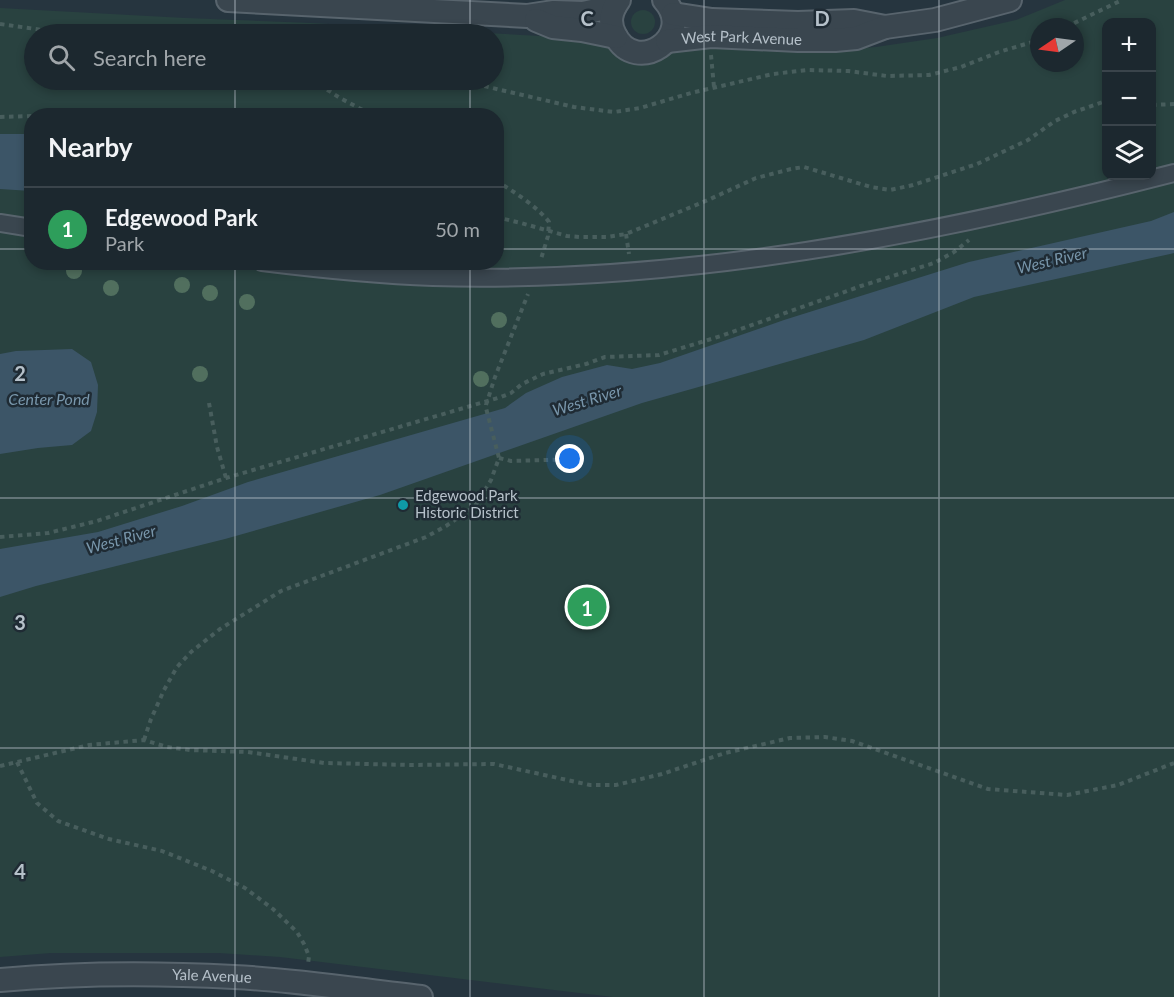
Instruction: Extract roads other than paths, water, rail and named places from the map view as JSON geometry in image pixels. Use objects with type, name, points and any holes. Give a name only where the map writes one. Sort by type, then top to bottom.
[{"type":"street","points":[[228,0],[527,16],[554,12],[583,13],[617,3]]},
{"type":"street","name":"West Park Avenue","points":[[616,37],[621,44],[638,53],[649,53],[668,41],[711,36],[835,40],[856,38],[885,27],[935,20],[1010,0]]},
{"type":"street","points":[[616,37],[611,20],[617,3]]},
{"type":"street","points":[[668,7],[673,29],[668,41]]},
{"type":"street","name":"West Park Avenue","points":[[668,7],[712,20],[798,23],[854,21],[885,27]]},
{"type":"street","points":[[527,16],[553,27],[616,37]]},
{"type":"street","points":[[329,270],[434,277],[534,276],[654,269],[840,245],[1075,199],[1174,174]]},
{"type":"street","points":[[0,223],[24,227]]},
{"type":"street","name":"Yale Avenue","points":[[0,980],[92,974],[235,977],[307,983],[357,993],[421,997]]},
{"type":"water","points":[[0,134],[24,134],[24,191],[0,189]]},
{"type":"water","name":"West River","points":[[1174,212],[1174,253],[974,297],[864,340],[642,403],[380,495],[225,539],[0,597],[0,549],[98,532],[182,506],[248,482],[505,408],[526,393],[562,377],[607,365],[632,369],[660,363],[784,320],[969,262],[1151,221]]},
{"type":"water","name":"Center Pond","points":[[72,349],[91,362],[98,385],[97,412],[91,431],[72,445],[0,454],[0,354],[16,351]]},
{"type":"place","name":"Edgewood Park Historic District","points":[[403,505]]},
{"type":"place","name":"Edgewood Park","points":[[587,607]]}]
